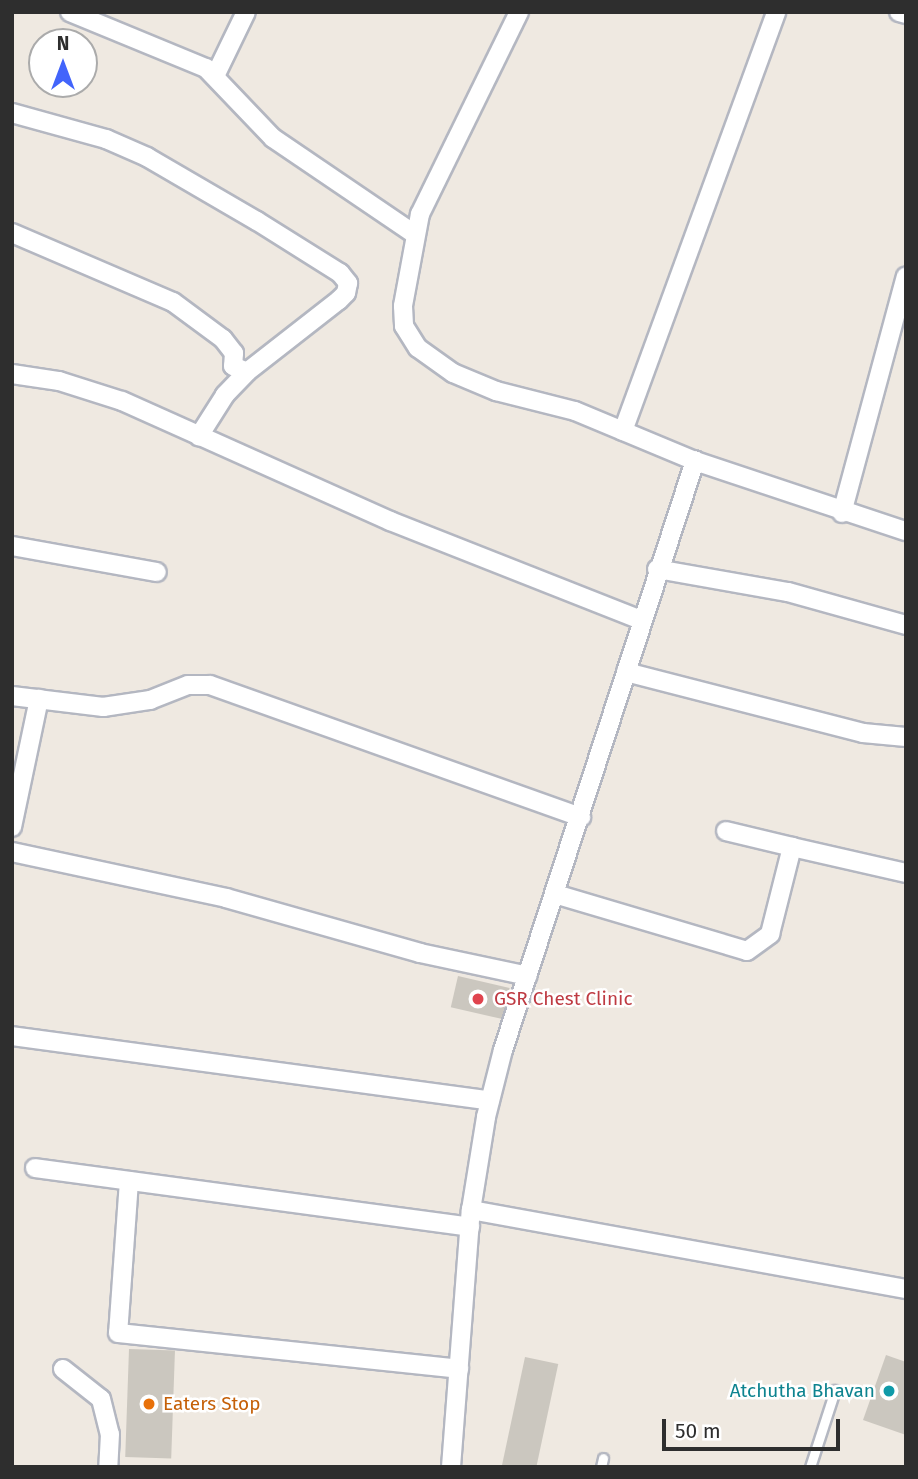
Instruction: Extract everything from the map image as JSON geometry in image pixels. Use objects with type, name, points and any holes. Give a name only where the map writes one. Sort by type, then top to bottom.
[{"type":"street","points":[[70,12],[194,61],[215,76],[273,138],[414,234]]},
{"type":"street","points":[[215,76],[246,12]]},
{"type":"street","points":[[519,12],[414,234],[413,272],[402,316],[409,337],[430,359],[478,384],[566,408],[695,461],[842,513],[906,531]]},
{"type":"street","points":[[623,430],[776,12]]},
{"type":"street","points":[[899,12],[906,14]]},
{"type":"street","points":[[12,113],[106,139],[147,157],[340,273],[348,283],[346,293],[247,372],[225,395],[199,436]]},
{"type":"street","points":[[12,233],[173,302],[223,339],[234,353],[233,366],[247,372]]},
{"type":"street","points":[[842,513],[906,276]]},
{"type":"street","points":[[12,374],[93,390],[390,521],[642,621]]},
{"type":"street","points":[[451,1467],[470,1218],[490,1101],[657,569],[695,461]]},
{"type":"street","points":[[12,546],[157,572]]},
{"type":"street","points":[[657,569],[788,592],[906,625]]},
{"type":"street","points":[[626,672],[854,731],[906,737]]},
{"type":"street","points":[[12,696],[128,705],[188,685],[210,685],[581,817]]},
{"type":"street","points":[[12,827],[39,699]]},
{"type":"street","points":[[726,831],[906,873]]},
{"type":"street","points":[[555,894],[747,951],[770,934],[792,846]]},
{"type":"street","points":[[12,852],[226,898],[419,953],[528,976]]},
{"type":"street","points":[[12,1036],[490,1101]]},
{"type":"street","points":[[35,1168],[129,1181],[470,1218],[906,1289]]},
{"type":"street","points":[[129,1181],[118,1333],[459,1370]]},
{"type":"street","points":[[63,1369],[101,1399],[110,1434],[108,1467]]},
{"type":"lane","points":[[810,1467],[835,1390]]},
{"type":"building","points":[[458,976],[510,988],[502,1019],[451,1007]]},
{"type":"building","name":"Eaters Stop","points":[[129,1349],[175,1351],[171,1459],[125,1457]]},
{"type":"building","name":"Atchutha Bhavan","points":[[886,1355],[906,1362],[906,1435],[863,1420]]},
{"type":"building","points":[[525,1357],[558,1364],[536,1467],[502,1467]]},
{"type":"place","name":"GSR Chest Clinic","points":[[478,999]]},
{"type":"place","name":"Atchutha Bhavan","points":[[889,1391]]},
{"type":"place","name":"Eaters Stop","points":[[149,1404]]}]
